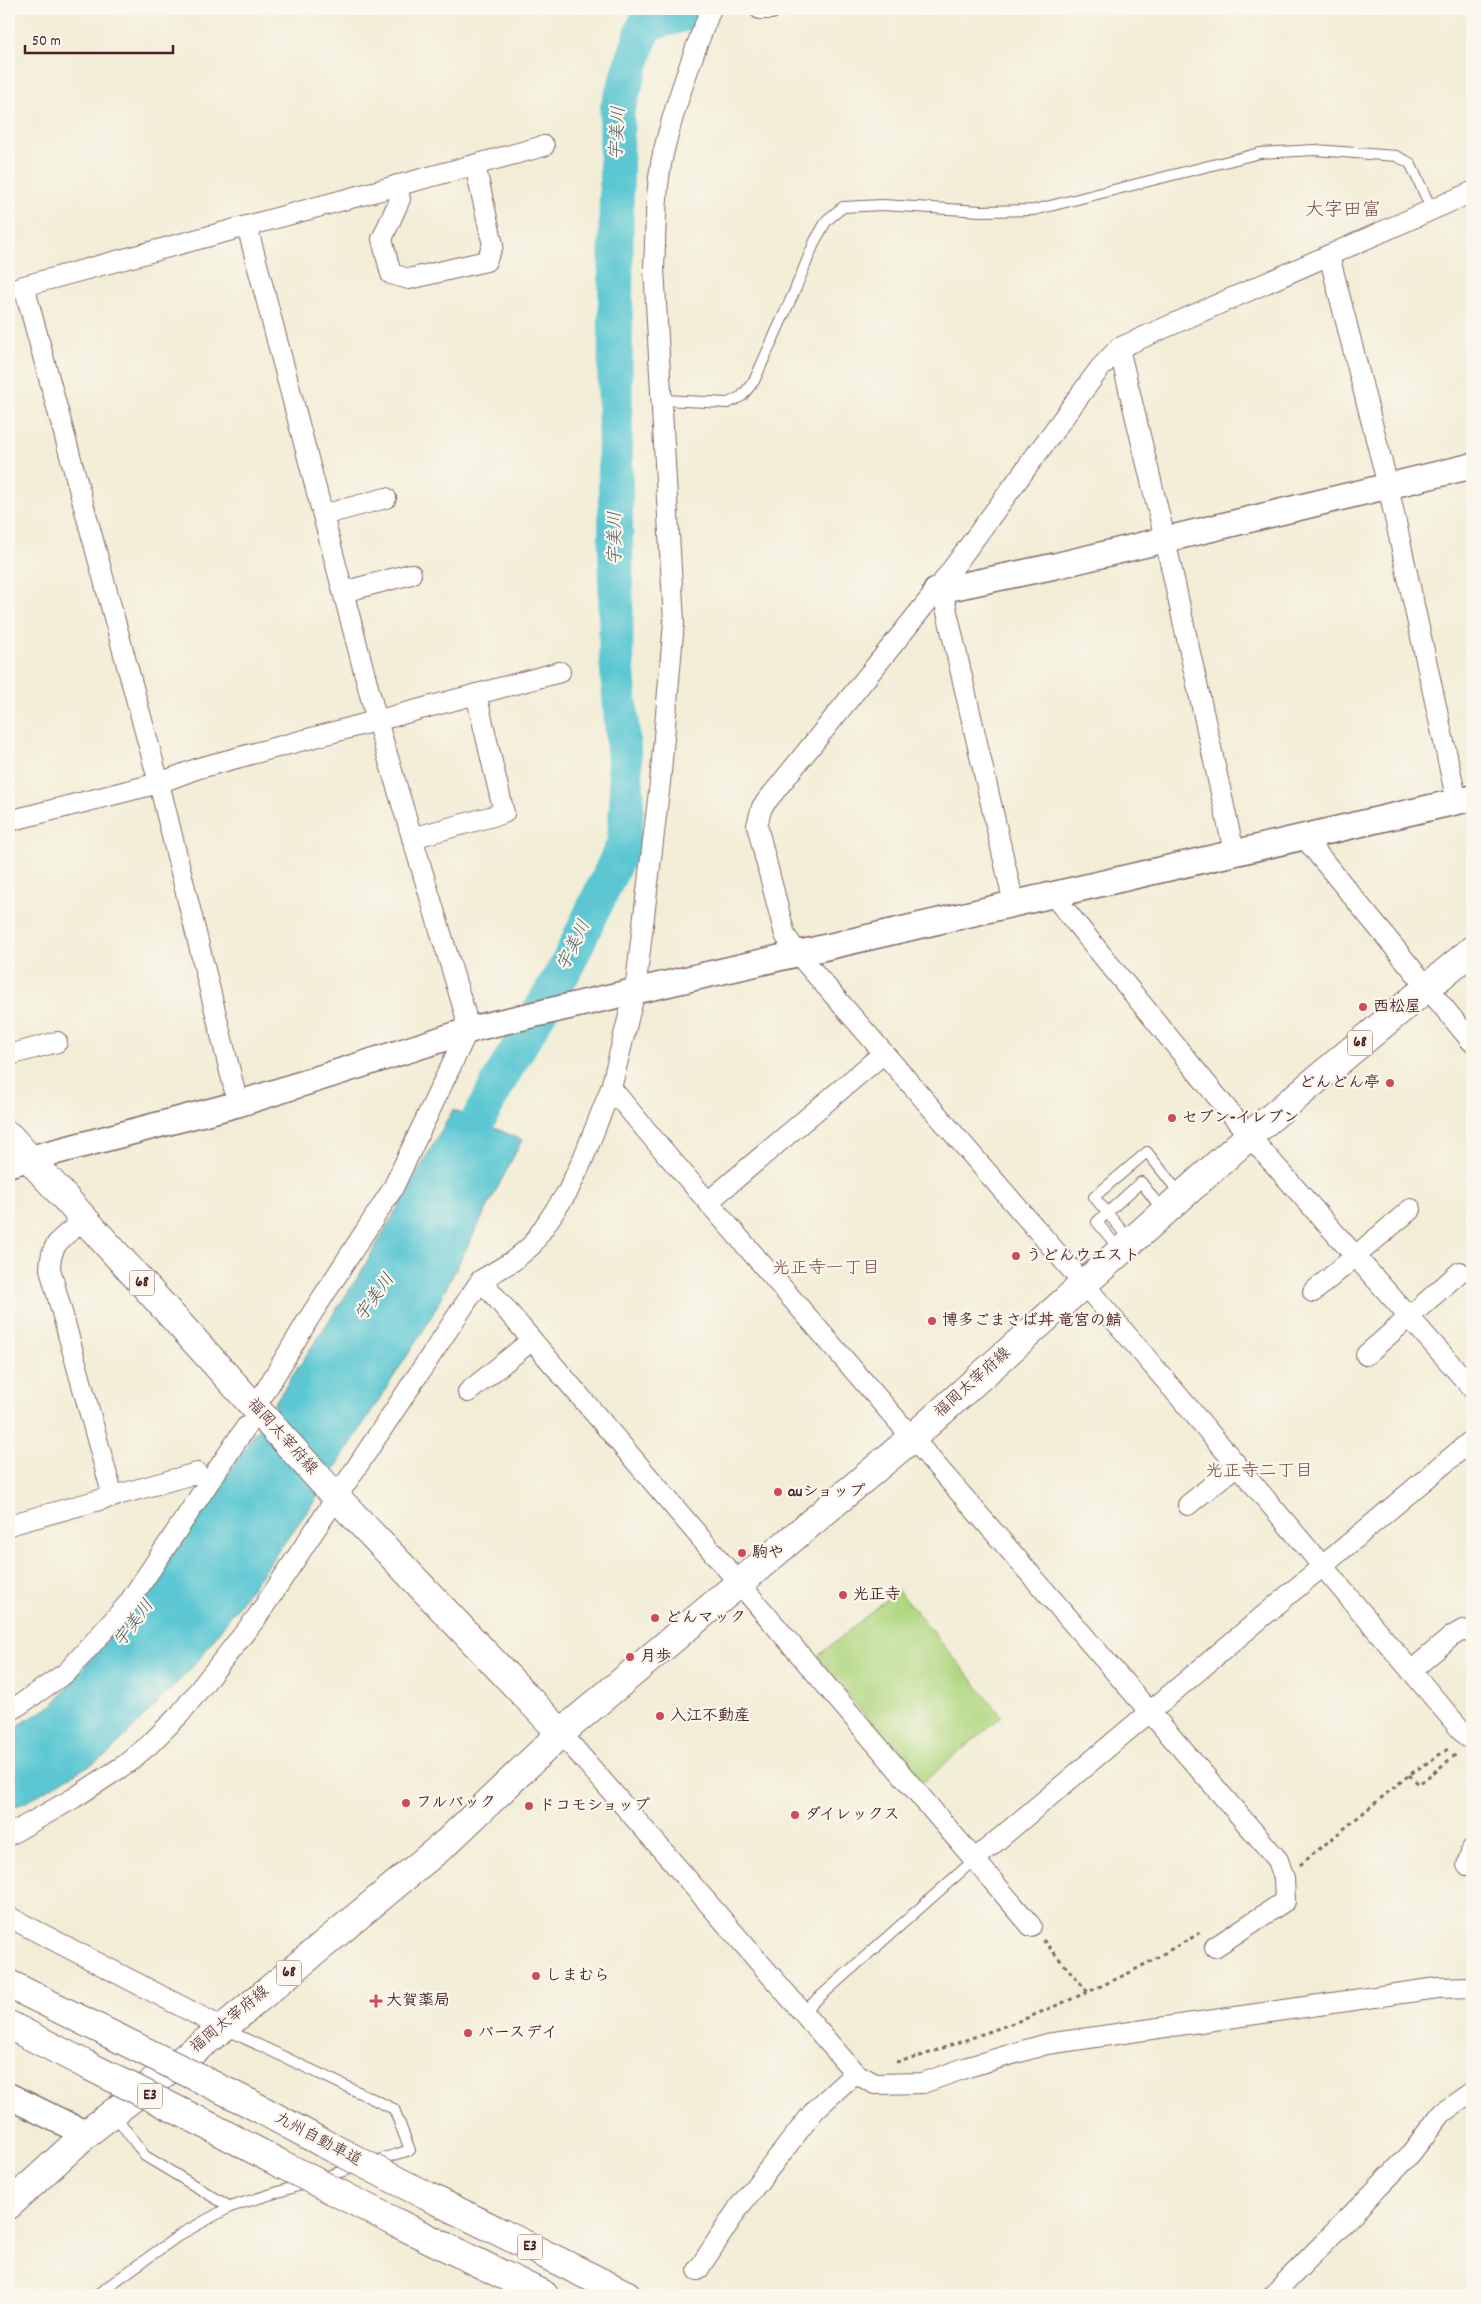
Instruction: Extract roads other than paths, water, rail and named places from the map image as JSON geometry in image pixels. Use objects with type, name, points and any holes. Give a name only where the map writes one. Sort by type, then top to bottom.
[{"type":"main road","name":"福岡太宰府線","points":[[9,2205],[86,2134],[223,2028],[446,1842],[561,1733],[912,1438],[1125,1245],[1249,1136],[1472,950]]},
{"type":"main road","name":"福岡太宰府線","points":[[9,1136],[19,1162],[85,1220],[254,1409],[561,1733]]},
{"type":"main road","name":"九州自動車道","points":[[9,1984],[627,2295]]},
{"type":"main road","name":"E3","points":[[9,2025],[396,2223],[544,2295]]},
{"type":"street","points":[[9,1835],[74,1798],[126,1764],[149,1745],[180,1714],[257,1617],[481,1280],[513,1261],[532,1245],[568,1191],[583,1159],[611,1088],[635,991],[660,783],[674,622],[654,268],[656,211],[663,155],[690,61],[711,9]]},
{"type":"street","points":[[760,9],[771,9]]},
{"type":"street","points":[[238,1104],[159,783],[16,288],[544,146]]},
{"type":"street","points":[[398,186],[400,199],[382,239],[391,274],[409,279],[486,261],[493,246],[475,165]]},
{"type":"street","points":[[1466,1742],[1411,1671],[1083,1283],[798,954],[785,935],[757,826],[762,807],[939,590],[979,529],[1027,468],[1100,368],[1119,348],[1472,192]]},
{"type":"street","points":[[247,226],[377,721],[465,1013],[473,1029]]},
{"type":"street","points":[[19,1162],[238,1104],[473,1029],[1464,800],[1330,255]]},
{"type":"street","points":[[1119,348],[1165,539],[1234,852]]},
{"type":"street","points":[[939,590],[1055,566],[1472,466]]},
{"type":"street","points":[[323,515],[386,498]]},
{"type":"street","points":[[343,592],[411,574]]},
{"type":"street","points":[[939,590],[1014,904]]},
{"type":"street","points":[[9,821],[159,783],[198,768],[560,672]]},
{"type":"street","points":[[412,838],[504,813],[476,694]]},
{"type":"street","points":[[1303,836],[1472,1042]]},
{"type":"street","points":[[1053,895],[1249,1136],[1472,1388]]},
{"type":"street","points":[[9,1712],[67,1672],[126,1605],[254,1409],[309,1318],[392,1190],[473,1029]]},
{"type":"street","points":[[9,1055],[57,1042]]},
{"type":"street","points":[[708,1202],[884,1053]]},
{"type":"street","points":[[611,1088],[1149,1713],[1278,1860],[1284,1878],[1285,1901],[1215,1947]]},
{"type":"street","points":[[1313,1292],[1411,1209]]},
{"type":"street","points":[[85,1220],[53,1246],[50,1256],[50,1269],[113,1497]]},
{"type":"street","points":[[1366,1355],[1460,1272]]},
{"type":"street","points":[[481,1280],[1031,1926]]},
{"type":"street","points":[[468,1392],[532,1340]]},
{"type":"street","points":[[974,1860],[1323,1568],[1472,1440]]},
{"type":"street","points":[[1188,1505],[1237,1465]]},
{"type":"street","points":[[9,1525],[197,1473]]},
{"type":"street","points":[[1411,1671],[1452,1636],[1463,1630],[1472,1633]]},
{"type":"street","points":[[561,1733],[804,2011],[855,2073],[875,2084],[923,2083],[968,2067],[1047,2044],[1437,1988],[1472,1987]]},
{"type":"street","points":[[9,1917],[223,2028]]},
{"type":"street","points":[[698,2270],[739,2207],[815,2110],[855,2073]]},
{"type":"street","points":[[1273,2295],[1408,2157],[1442,2113],[1472,2092]]},
{"type":"street","points":[[9,2096],[86,2134]]},
{"type":"lane","points":[[662,400],[728,403],[742,396],[754,381],[795,290],[814,241],[827,220],[843,207],[882,205],[981,211],[1034,210],[1260,153],[1315,150],[1396,156],[1410,163],[1432,210]]},
{"type":"lane","points":[[1125,1245],[1107,1213],[1094,1196],[1147,1152],[1173,1204]]},
{"type":"lane","points":[[1125,1245],[1096,1222],[1142,1182],[1173,1204]]},
{"type":"lane","points":[[804,2011],[974,1860]]},
{"type":"lane","points":[[96,2295],[181,2234],[230,2207],[410,2150],[394,2109],[223,2028]]},
{"type":"lane","points":[[113,2112],[145,2156],[230,2207]]},
{"type":"water","points":[[453,1110],[522,1140],[428,1323],[309,1509],[196,1663],[107,1755],[24,1803],[9,1808],[9,1731],[53,1705],[149,1589],[360,1274]]},
{"type":"waterway","name":"宇美川","points":[[456,1162],[504,1072],[566,967],[624,844],[627,796],[616,651],[617,110],[645,24],[695,12],[696,9]]},
{"type":"place","name":"西松屋","points":[[1363,1007]]},
{"type":"place","name":"どんどん亭","points":[[1390,1083]]},
{"type":"place","name":"セブン-イレブン","points":[[1172,1118]]},
{"type":"place","name":"うどんウエスト","points":[[1016,1256]]},
{"type":"place","name":"博多ごまさば丼 竜宮の鯖","points":[[932,1321]]},
{"type":"place","name":"auショップ","points":[[778,1492]]},
{"type":"place","name":"駒や","points":[[742,1553]]},
{"type":"place","name":"光正寺","points":[[843,1595]]},
{"type":"place","name":"どんマック","points":[[655,1618]]},
{"type":"place","name":"月歩","points":[[630,1657]]},
{"type":"place","name":"入江不動産","points":[[660,1716]]},
{"type":"place","name":"フルバック","points":[[406,1803]]},
{"type":"place","name":"ドコモショップ","points":[[529,1806]]},
{"type":"place","name":"ダイレックス","points":[[795,1815]]},
{"type":"place","name":"しまむら","points":[[536,1976]]},
{"type":"place","name":"大賀薬局","points":[[376,2001]]},
{"type":"place","name":"バースデイ","points":[[468,2033]]},
{"type":"district","name":"大字田富","points":[[1343,211]]},
{"type":"district","name":"光正寺一丁目","points":[[826,1269]]},
{"type":"district","name":"光正寺二丁目","points":[[1259,1472]]}]
